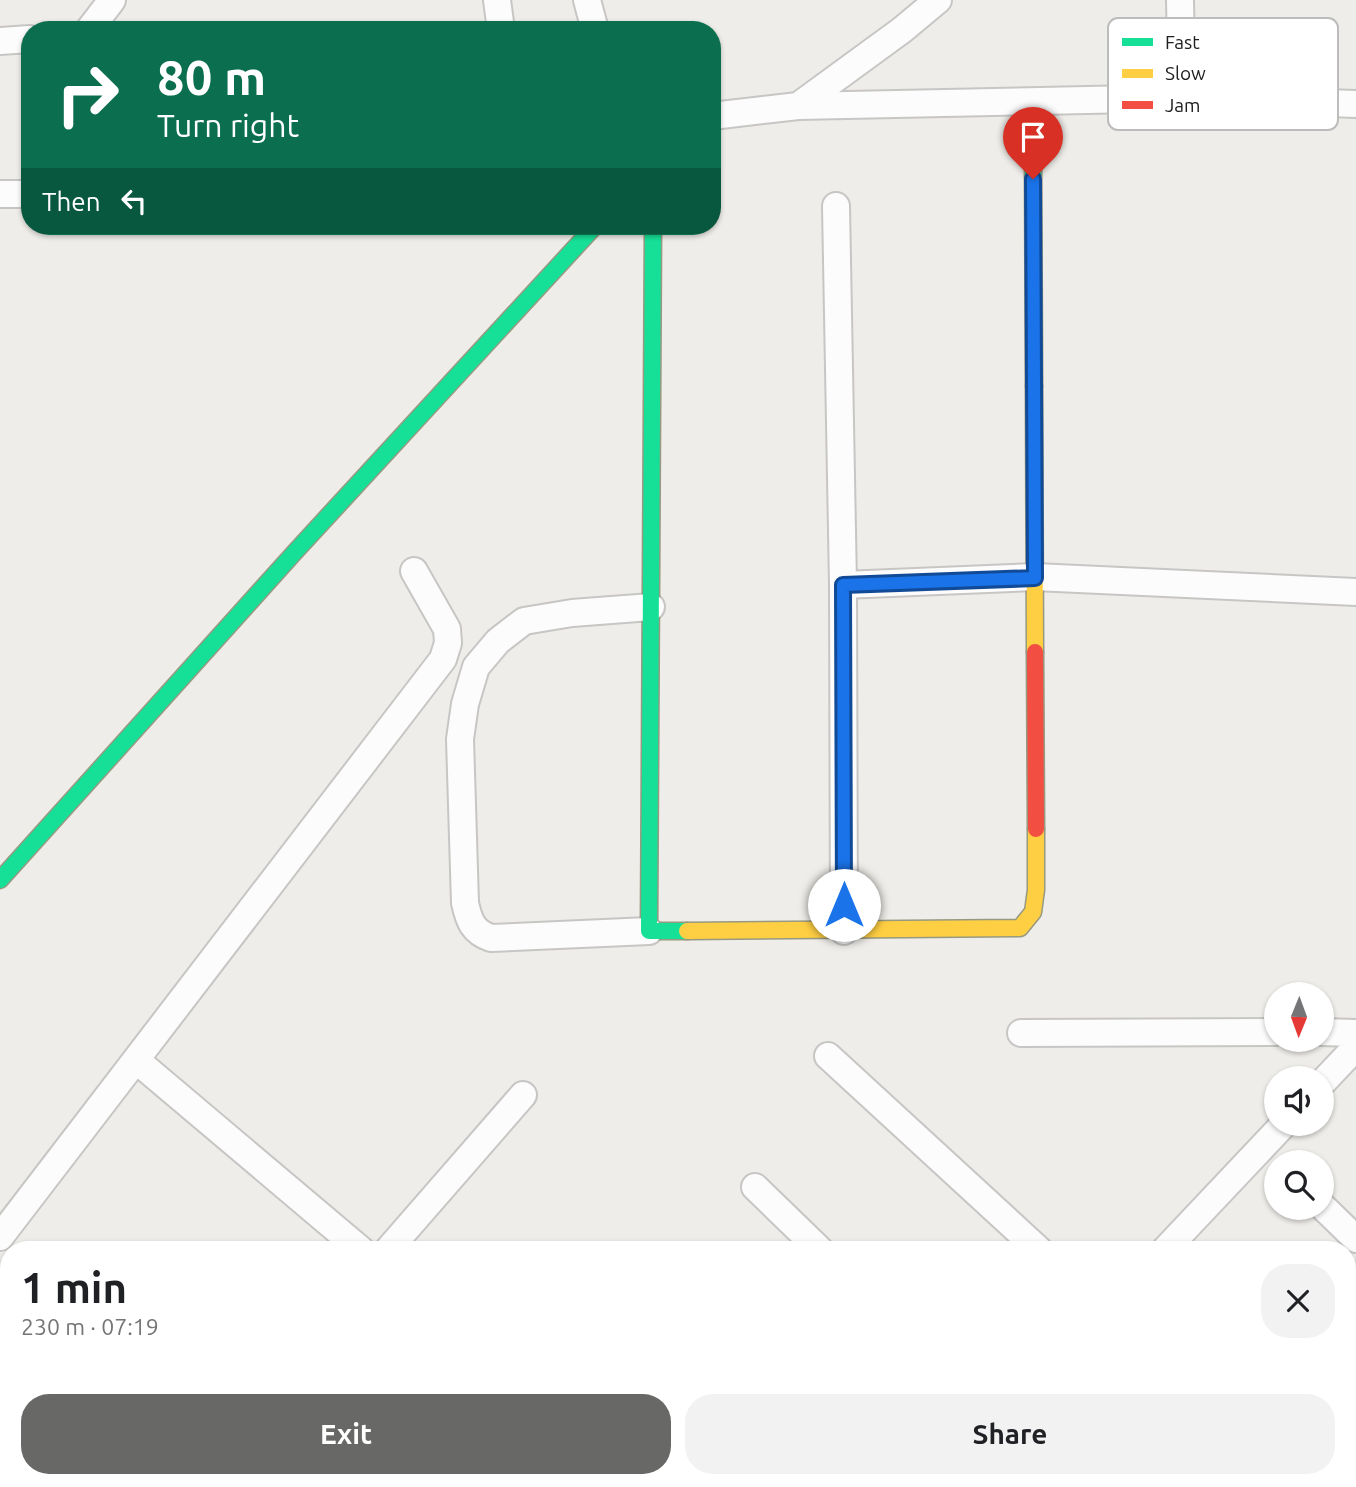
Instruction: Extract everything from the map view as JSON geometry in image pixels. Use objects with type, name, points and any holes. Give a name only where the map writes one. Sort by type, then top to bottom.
[{"type":"street","points":[[96,21],[112,0]]},
{"type":"street","points":[[497,0],[500,21]]},
{"type":"street","points":[[587,0],[593,21]]},
{"type":"street","points":[[798,106],[902,30],[938,0]]},
{"type":"street","points":[[1180,0],[1180,18]]},
{"type":"street","points":[[0,41],[21,40]]},
{"type":"street","points":[[721,115],[798,106],[1108,100]]},
{"type":"street","points":[[1338,103],[1356,104]]},
{"type":"street","points":[[651,607],[572,612],[524,621],[498,640],[476,667],[465,704],[460,739],[465,903],[468,919],[477,933],[491,938],[649,931],[1020,928],[1033,912],[1036,890],[1033,152]]},
{"type":"street","points":[[0,194],[21,194]]},
{"type":"street","points":[[836,206],[843,585],[844,931]]},
{"type":"street","points":[[0,880],[295,552],[587,235]]},
{"type":"street","points":[[649,931],[653,235]]},
{"type":"street","points":[[0,1237],[443,659],[448,643],[447,629],[414,571]]},
{"type":"street","points":[[843,585],[1035,578],[1356,592]]},
{"type":"street","points":[[1021,1033],[1264,1032]]},
{"type":"street","points":[[1334,1032],[1356,1033]]},
{"type":"street","points":[[1334,1070],[1356,1047]]},
{"type":"street","points":[[828,1056],[1029,1241]]},
{"type":"street","points":[[136,1060],[350,1241]]},
{"type":"street","points":[[396,1241],[523,1095]]},
{"type":"street","points":[[1175,1241],[1264,1159]]},
{"type":"street","points":[[755,1187],[811,1241]]},
{"type":"street","points":[[1334,1218],[1356,1239]]},
{"type":"traffic: fast","points":[[1033,152],[1034,386]]},
{"type":"traffic: fast","points":[[0,880],[294,553],[587,235]]},
{"type":"traffic: fast","points":[[653,235],[649,931],[687,931]]},
{"type":"traffic: slow","points":[[1034,386],[1035,652]]},
{"type":"traffic: slow","points":[[687,931],[1020,928],[1033,912],[1036,890],[1036,829]]},
{"type":"traffic: jam","points":[[1035,652],[1036,829]]},
{"type":"route","points":[[844,905],[843,585],[1035,578],[1033,179]]}]
